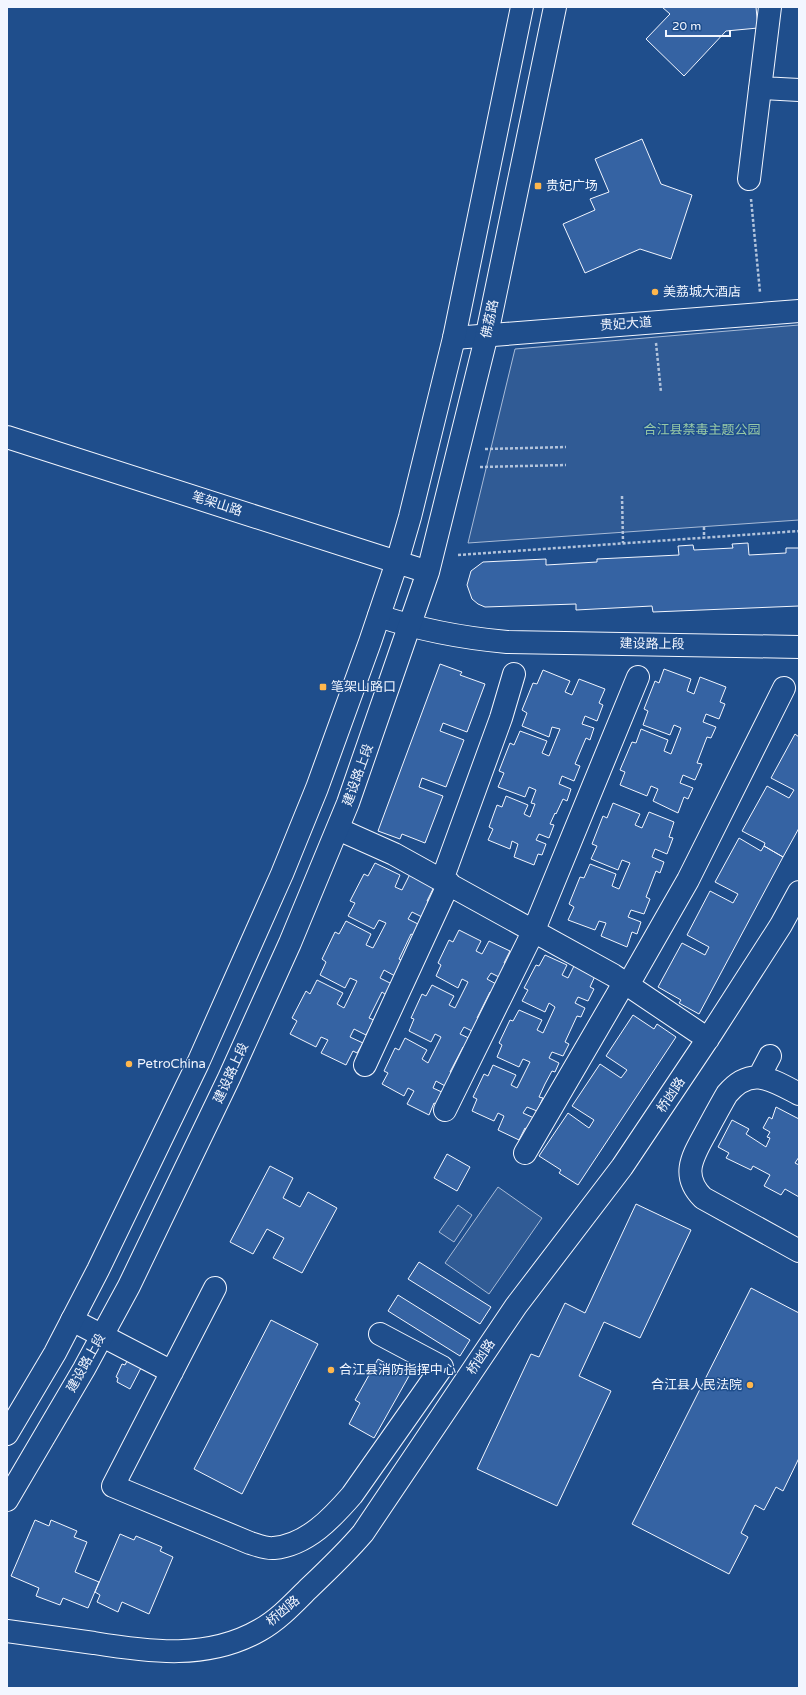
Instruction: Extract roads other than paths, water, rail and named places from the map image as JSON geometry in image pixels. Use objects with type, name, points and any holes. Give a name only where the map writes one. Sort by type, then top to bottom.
[{"type":"main road","points":[[7,1434],[55,1353],[98,1270],[198,1063],[261,922],[317,788],[397,562],[454,338],[522,7]]},
{"type":"main road","name":"佛荔路","points":[[410,626],[428,572],[487,334],[555,7]]},
{"type":"main road","points":[[749,179],[770,7]]},
{"type":"main road","points":[[760,88],[799,90]]},
{"type":"main road","name":"贵妃大道","points":[[454,338],[487,334],[799,311]]},
{"type":"main road","name":"笔架山路","points":[[7,437],[428,572]]},
{"type":"main road","name":"建设路上段","points":[[379,616],[410,626],[476,639],[506,642],[799,647]]},
{"type":"main road","name":"建设路上段","points":[[7,1500],[102,1336],[129,1286],[229,1078],[290,943],[338,829],[410,626]]},
{"type":"main road","points":[[365,1065],[446,882],[501,718],[514,674]]},
{"type":"main road","points":[[445,1110],[534,930],[638,677]]},
{"type":"main road","points":[[525,1153],[688,880],[784,688]]},
{"type":"main road","points":[[338,829],[394,854],[534,930],[626,984],[708,1039]]},
{"type":"main road","name":"桥凼路","points":[[7,1631],[149,1650],[188,1652],[214,1648],[244,1638],[260,1630],[283,1614],[340,1560],[363,1533],[516,1306],[622,1167],[708,1039],[781,925],[799,892]]},
{"type":"main road","points":[[759,1077],[770,1056]]},
{"type":"main road","points":[[799,1094],[768,1078],[759,1077],[741,1081],[727,1094],[693,1155],[691,1163],[691,1179],[694,1186],[703,1198],[799,1251]]},
{"type":"main road","points":[[215,1288],[114,1486],[250,1543],[273,1548],[292,1544],[311,1535],[339,1510],[352,1495],[442,1367],[380,1334]]},
{"type":"main road","points":[[72,1320],[172,1372]]},
{"type":"place","name":"贵妃广场","points":[[538,186]]},
{"type":"place","name":"美荔城大酒店","points":[[655,292]]},
{"type":"place","name":"笔架山路口","points":[[323,687]]},
{"type":"place","name":"PetroChina","points":[[129,1064]]},
{"type":"place","name":"合江县消防指挥中心","points":[[331,1370]]},
{"type":"place","name":"合江县人民法院","points":[[750,1385]]},
{"type":"park label","name":"合江县禁毒主题公园","points":[[702,430]]}]
